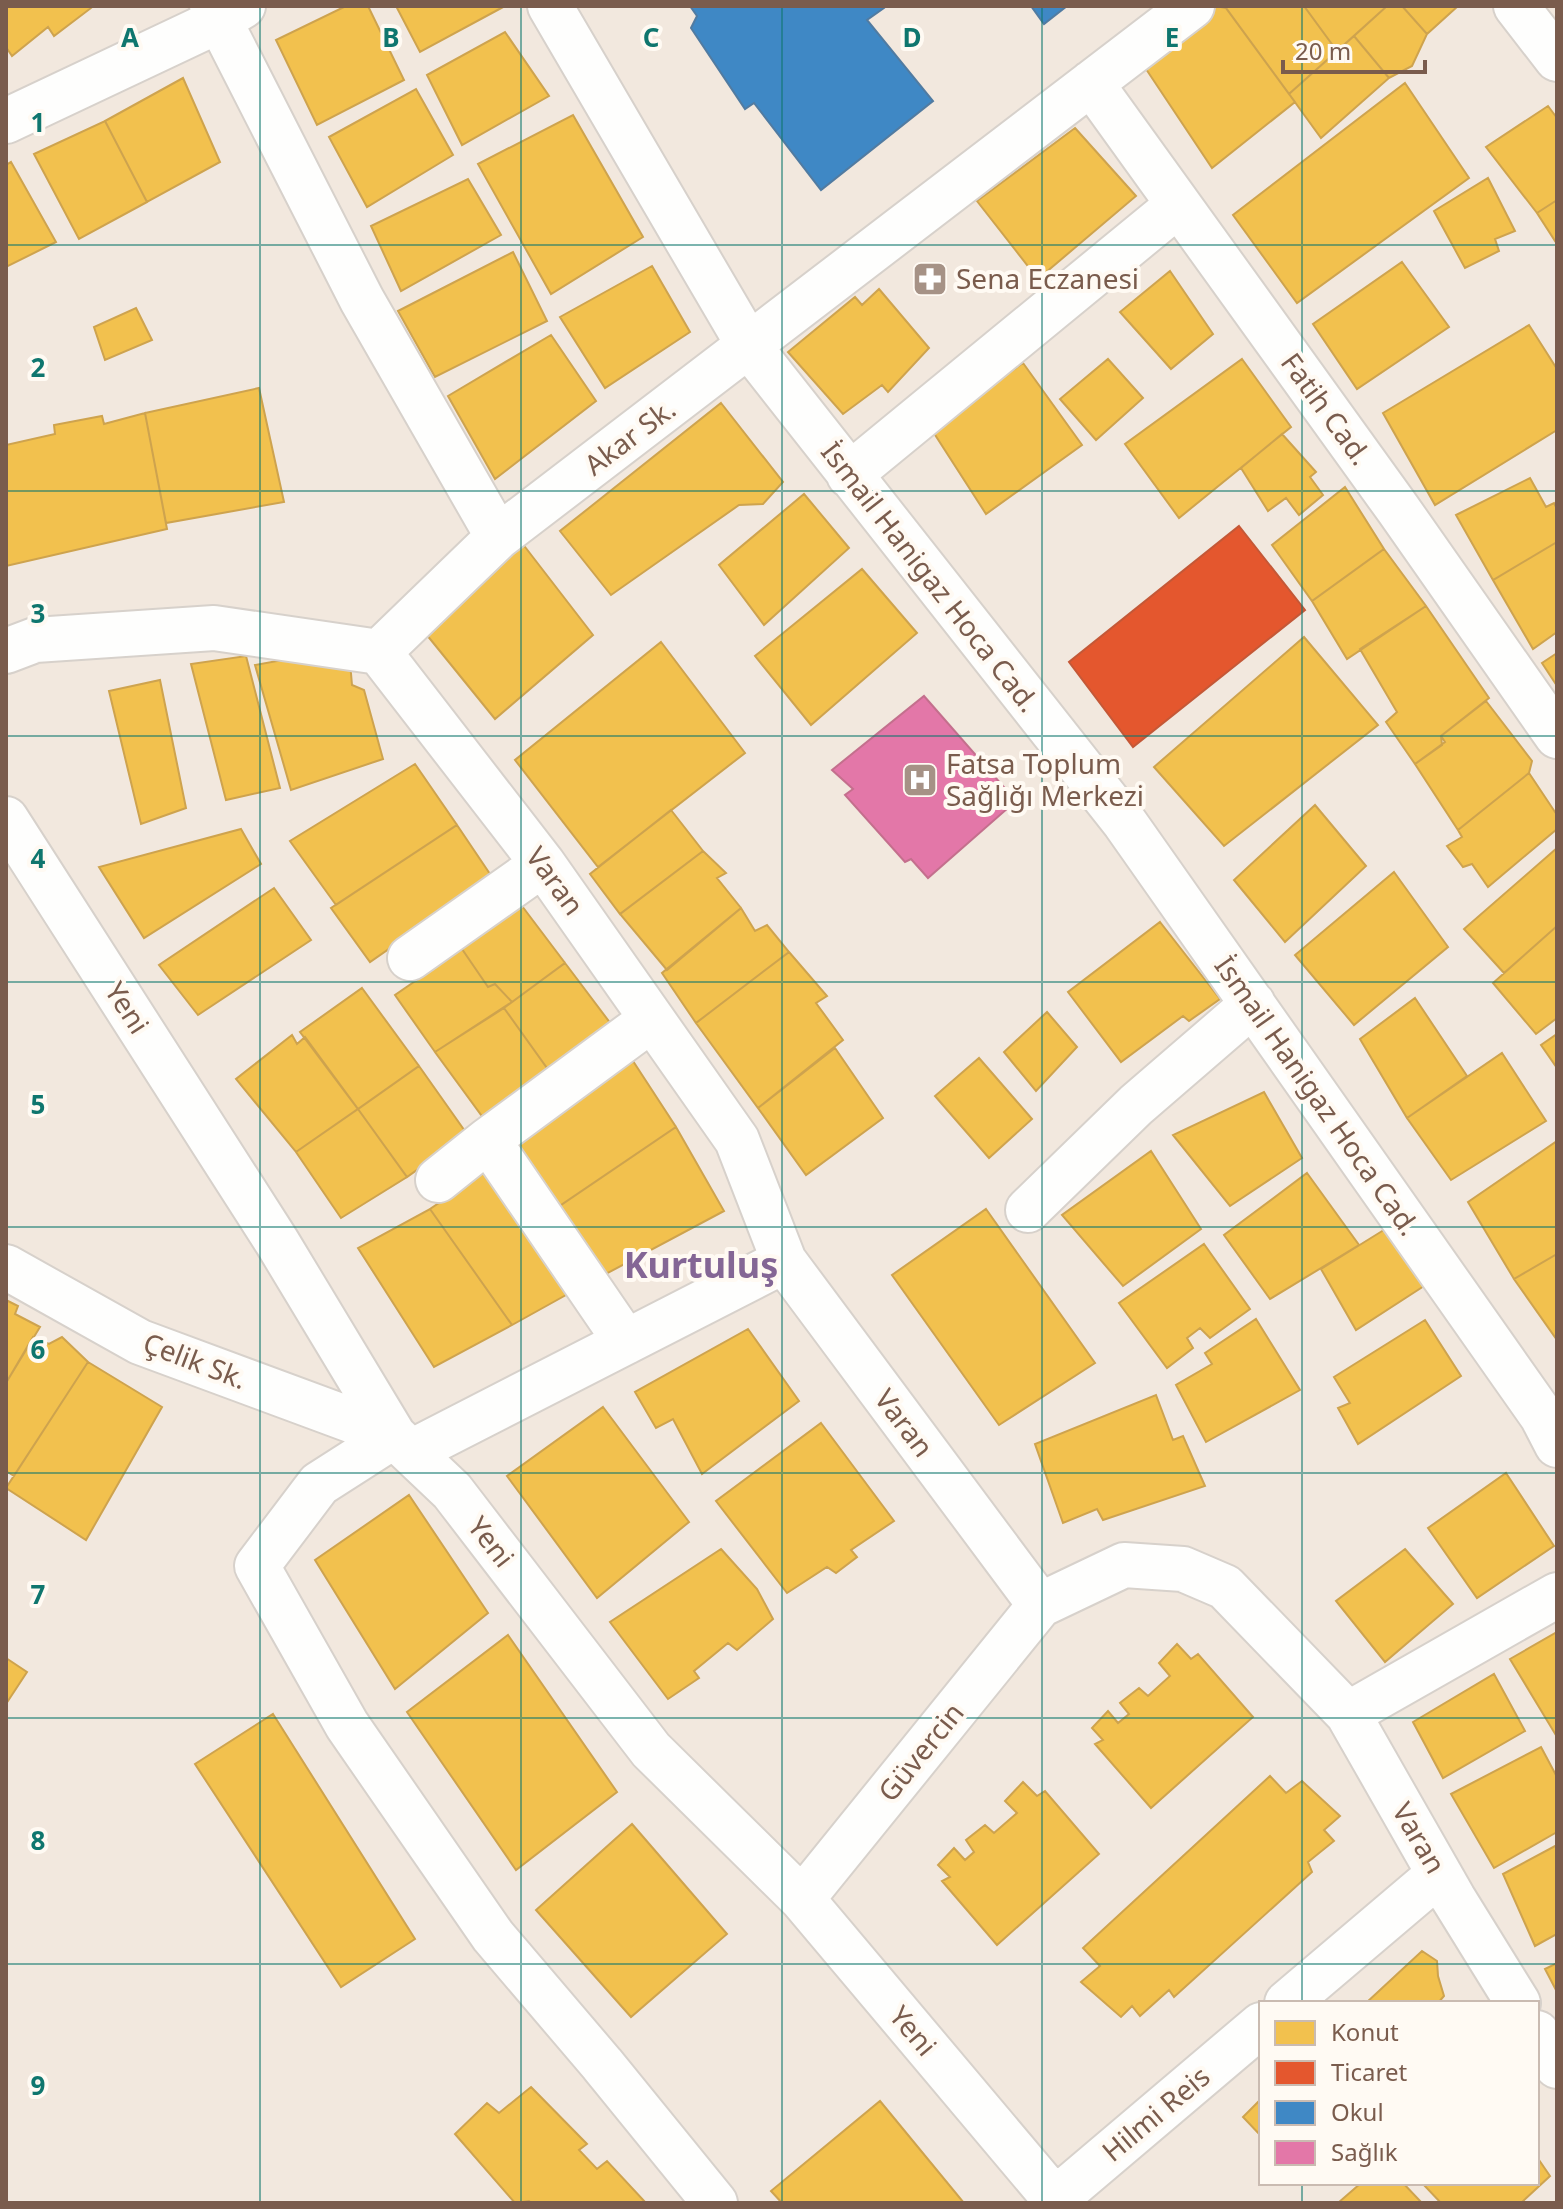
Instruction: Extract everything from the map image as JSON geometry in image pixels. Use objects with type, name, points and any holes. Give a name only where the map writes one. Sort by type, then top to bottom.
[{"type":"street","name":"İsmail Hanigaz Hoca Cad.","points":[[550,6],[749,346],[1125,823],[1552,1423]]},
{"type":"street","name":"Akar Sk.","points":[[379,652],[498,537],[1192,6]]},
{"type":"street","points":[[1516,6],[1557,59]]},
{"type":"street","points":[[9,113],[225,11],[362,300],[498,537]]},
{"type":"street","name":"Fatih Cad.","points":[[1091,83],[1398,509],[1557,736]]},
{"type":"street","points":[[849,475],[1178,205]]},
{"type":"street","points":[[6,651],[35,640],[214,628],[379,652]]},
{"type":"street","name":"Varan","points":[[379,652],[543,864],[737,1140],[784,1261],[1040,1605],[1124,1565],[1183,1569],[1225,1587],[1348,1714],[1439,1874],[1517,2001]]},
{"type":"street","name":"Yeni","points":[[6,819],[269,1228],[402,1444],[452,1491],[651,1750],[802,1899],[1055,2202]]},
{"type":"street","points":[[410,958],[543,864]]},
{"type":"street","points":[[1028,1210],[1136,1105],[1253,1004]]},
{"type":"street","points":[[438,1180],[652,1019]]},
{"type":"street","points":[[488,1140],[626,1342]]},
{"type":"street","points":[[715,2203],[493,1936],[347,1725],[257,1566],[319,1484],[626,1342],[784,1261]]},
{"type":"street","name":"Çelik Sk.","points":[[6,1267],[140,1342],[402,1444]]},
{"type":"street","points":[[1348,1714],[1557,1595]]},
{"type":"street","name":"Güvercin","points":[[802,1899],[1040,1605]]},
{"type":"street","points":[[1289,2001],[1439,1874]]},
{"type":"street","name":"Hilmi Reis","points":[[1055,2202],[1259,2027]]},
{"type":"street","points":[[1539,2036],[1557,2066]]},
{"type":"shaded area","points":[[6,6],[1557,6],[1557,2203],[6,2203]]},
{"type":"building: Konut","points":[[6,6],[91,8],[54,36],[48,27],[12,56],[6,47]]},
{"type":"building: Konut","points":[[346,6],[368,6],[404,80],[317,125],[276,40]]},
{"type":"building: Konut","points":[[396,6],[505,6],[420,52]]},
{"type":"building: Konut","points":[[1215,6],[1226,8],[1295,102],[1212,168],[1144,66]]},
{"type":"building: Konut","points":[[1304,6],[1337,51],[1289,94],[1226,8]]},
{"type":"building: Konut","points":[[1304,6],[1387,6],[1337,51]]},
{"type":"building: Konut","points":[[1387,6],[1402,6],[1427,34],[1412,66],[1389,78],[1354,36]]},
{"type":"building: Konut","points":[[1402,6],[1458,6],[1427,34]]},
{"type":"building: Konut","points":[[505,32],[549,96],[462,145],[427,75]]},
{"type":"building: Konut","points":[[1354,36],[1389,78],[1321,138],[1289,94]]},
{"type":"building: Konut","points":[[183,78],[220,162],[147,202],[105,121]]},
{"type":"building: Konut","points":[[1405,83],[1469,178],[1297,303],[1233,215]]},
{"type":"building: Konut","points":[[416,89],[453,155],[367,207],[329,137]]},
{"type":"building: Konut","points":[[1548,106],[1557,118],[1557,200],[1537,213],[1486,147]]},
{"type":"building: Konut","points":[[573,115],[643,237],[551,294],[478,164]]},
{"type":"building: Konut","points":[[105,121],[147,202],[79,239],[34,154]]},
{"type":"building: Konut","points":[[1075,128],[1136,196],[1038,279],[977,201]]},
{"type":"building: Konut","points":[[11,162],[56,242],[6,267],[6,165]]},
{"type":"building: Konut","points":[[1488,178],[1515,231],[1495,239],[1499,251],[1465,268],[1434,211]]},
{"type":"building: Konut","points":[[468,179],[501,235],[401,291],[371,226]]},
{"type":"building: Konut","points":[[1557,200],[1557,244],[1537,213]]},
{"type":"building: Konut","points":[[513,252],[547,321],[435,377],[398,311]]},
{"type":"building: Konut","points":[[1402,262],[1449,327],[1357,389],[1313,324]]},
{"type":"building: Konut","points":[[652,266],[690,332],[605,388],[560,317]]},
{"type":"building: Konut","points":[[1170,271],[1213,334],[1171,369],[1120,312]]},
{"type":"building: Konut","points":[[879,289],[929,348],[888,392],[882,385],[843,414],[788,352],[855,297],[862,305]]},
{"type":"building: Konut","points":[[136,308],[152,340],[105,360],[94,327]]},
{"type":"building: Konut","points":[[1529,325],[1557,369],[1557,430],[1435,505],[1383,413]]},
{"type":"building: Konut","points":[[551,335],[596,401],[495,479],[448,396]]},
{"type":"building: Konut","points":[[1108,359],[1143,398],[1096,440],[1060,399]]},
{"type":"building: Konut","points":[[1242,359],[1291,427],[1179,518],[1125,444]]},
{"type":"building: Konut","points":[[1023,363],[1082,445],[986,514],[930,427]]},
{"type":"building: Konut","points":[[259,388],[284,502],[166,523],[145,413]]},
{"type":"building: Konut","points":[[721,403],[783,482],[763,504],[739,505],[611,595],[560,531]]},
{"type":"building: Konut","points":[[145,413],[167,529],[6,566],[6,445],[55,434],[54,425],[102,416],[104,424]]},
{"type":"building: Konut","points":[[1282,434],[1316,472],[1310,477],[1323,495],[1299,515],[1286,498],[1268,511],[1241,468]]},
{"type":"building: Konut","points":[[1530,478],[1546,507],[1554,503],[1557,509],[1557,542],[1493,580],[1456,515]]},
{"type":"building: Konut","points":[[1345,487],[1384,549],[1312,601],[1272,545]]},
{"type":"building: Konut","points":[[804,494],[849,548],[764,625],[719,565]]},
{"type":"building: Konut","points":[[1557,542],[1557,632],[1533,649],[1493,580]]},
{"type":"building: Konut","points":[[522,543],[593,635],[495,719],[422,629]]},
{"type":"building: Konut","points":[[1384,549],[1426,606],[1347,659],[1312,601]]},
{"type":"building: Konut","points":[[862,569],[917,633],[811,725],[755,656]]},
{"type":"building: Konut","points":[[1426,606],[1489,698],[1441,736],[1442,745],[1415,764],[1386,722],[1397,712],[1360,649]]},
{"type":"building: Konut","points":[[1304,637],[1378,725],[1224,846],[1154,767]]},
{"type":"building: Konut","points":[[661,642],[745,753],[598,867],[515,760]]},
{"type":"building: Konut","points":[[1557,653],[1557,686],[1542,663]]},
{"type":"building: Konut","points":[[310,655],[350,662],[352,685],[364,690],[383,759],[291,790],[255,665]]},
{"type":"building: Konut","points":[[246,656],[280,788],[226,800],[191,664]]},
{"type":"building: Konut","points":[[160,680],[186,808],[141,824],[109,691]]},
{"type":"building: Konut","points":[[1486,701],[1532,761],[1529,773],[1458,830],[1415,764],[1445,742],[1441,736]]},
{"type":"building: Konut","points":[[415,764],[457,825],[336,905],[290,841]]},
{"type":"building: Konut","points":[[1529,773],[1557,815],[1557,829],[1488,887],[1472,864],[1463,867],[1447,846],[1462,837],[1458,830]]},
{"type":"building: Konut","points":[[1315,805],[1366,866],[1285,942],[1234,880]]},
{"type":"building: Konut","points":[[671,810],[703,851],[620,914],[590,874]]},
{"type":"building: Konut","points":[[457,825],[492,877],[370,962],[331,908]]},
{"type":"building: Konut","points":[[241,829],[261,864],[144,938],[99,867]]},
{"type":"building: Konut","points":[[1557,848],[1557,926],[1504,973],[1464,929]]},
{"type":"building: Konut","points":[[703,851],[726,873],[717,878],[741,908],[667,970],[620,914]]},
{"type":"building: Konut","points":[[1394,872],[1448,947],[1354,1025],[1295,955]]},
{"type":"building: Konut","points":[[274,888],[311,940],[198,1015],[159,965]]},
{"type":"building: Konut","points":[[522,906],[565,963],[512,1002],[495,984],[488,987],[462,949]]},
{"type":"building: Konut","points":[[741,908],[755,931],[767,925],[789,952],[696,1023],[662,973]]},
{"type":"building: Konut","points":[[1160,922],[1220,999],[1189,1021],[1183,1016],[1121,1062],[1068,992]]},
{"type":"building: Konut","points":[[1557,926],[1557,1018],[1536,1034],[1493,983]]},
{"type":"building: Konut","points":[[462,949],[488,987],[495,984],[512,1002],[435,1052],[395,995]]},
{"type":"building: Konut","points":[[789,952],[827,996],[816,1003],[843,1040],[758,1108],[696,1023]]},
{"type":"building: Konut","points":[[565,963],[614,1028],[552,1075],[504,1008]]},
{"type":"building: Konut","points":[[362,988],[419,1066],[358,1109],[300,1032]]},
{"type":"building: Konut","points":[[1415,998],[1467,1076],[1407,1118],[1360,1039]]},
{"type":"building: Konut","points":[[504,1008],[552,1075],[487,1123],[435,1052]]},
{"type":"building: Konut","points":[[1047,1012],[1077,1047],[1036,1091],[1004,1052]]},
{"type":"building: Konut","points":[[1557,1034],[1557,1068],[1541,1045]]},
{"type":"building: Konut","points":[[292,1035],[297,1044],[305,1037],[358,1109],[296,1152],[236,1079]]},
{"type":"building: Konut","points":[[835,1048],[883,1118],[806,1175],[758,1108]]},
{"type":"building: Konut","points":[[1502,1053],[1546,1121],[1451,1180],[1407,1118]]},
{"type":"building: Konut","points":[[979,1058],[1032,1119],[989,1158],[935,1096]]},
{"type":"building: Konut","points":[[633,1061],[676,1127],[558,1207],[508,1135]]},
{"type":"building: Konut","points":[[419,1066],[467,1134],[407,1177],[358,1109]]},
{"type":"building: Konut","points":[[1264,1092],[1302,1158],[1230,1206],[1173,1135]]},
{"type":"building: Konut","points":[[358,1109],[407,1177],[341,1218],[296,1152]]},
{"type":"building: Konut","points":[[676,1127],[724,1211],[602,1276],[558,1207]]},
{"type":"building: Konut","points":[[1557,1141],[1557,1254],[1514,1279],[1468,1202]]},
{"type":"building: Konut","points":[[1151,1151],[1201,1229],[1123,1286],[1062,1215]]},
{"type":"building: Konut","points":[[494,1166],[575,1290],[512,1325],[430,1209]]},
{"type":"building: Konut","points":[[1307,1173],[1359,1245],[1270,1299],[1224,1235]]},
{"type":"building: Konut","points":[[430,1209],[512,1325],[434,1367],[358,1248]]},
{"type":"building: Konut","points":[[986,1209],[1095,1363],[999,1425],[892,1275]]},
{"type":"building: Konut","points":[[1387,1228],[1424,1286],[1356,1330],[1321,1269]]},
{"type":"building: Konut","points":[[1204,1244],[1250,1309],[1210,1338],[1200,1328],[1187,1338],[1193,1348],[1167,1368],[1119,1303]]},
{"type":"building: Konut","points":[[1557,1254],[1557,1340],[1514,1279]]},
{"type":"building: Konut","points":[[6,1300],[18,1306],[15,1314],[40,1327],[6,1383]]},
{"type":"building: Konut","points":[[1256,1319],[1300,1390],[1206,1442],[1176,1385],[1212,1364],[1205,1353]]},
{"type":"building: Konut","points":[[1425,1320],[1461,1376],[1358,1444],[1338,1408],[1350,1403],[1334,1377]]},
{"type":"building: Konut","points":[[748,1329],[799,1401],[702,1474],[673,1419],[656,1428],[635,1392]]},
{"type":"building: Konut","points":[[33,1337],[49,1344],[62,1337],[88,1362],[14,1476],[6,1471],[6,1383]]},
{"type":"building: Konut","points":[[88,1362],[162,1407],[86,1540],[6,1488]]},
{"type":"building: Konut","points":[[1156,1395],[1173,1440],[1183,1436],[1205,1486],[1103,1520],[1097,1509],[1063,1523],[1035,1444]]},
{"type":"building: Konut","points":[[603,1407],[689,1522],[597,1598],[507,1476]]},
{"type":"building: Konut","points":[[821,1423],[894,1521],[851,1550],[857,1557],[836,1573],[827,1567],[787,1593],[716,1501]]},
{"type":"building: Konut","points":[[1506,1473],[1554,1546],[1477,1598],[1428,1528]]},
{"type":"building: Konut","points":[[409,1495],[488,1613],[395,1689],[315,1560]]},
{"type":"building: Konut","points":[[721,1549],[757,1589],[773,1619],[737,1650],[728,1643],[694,1671],[699,1678],[668,1699],[610,1622]]},
{"type":"building: Konut","points":[[1405,1549],[1453,1604],[1385,1662],[1336,1601]]},
{"type":"building: Konut","points":[[1557,1632],[1557,1737],[1510,1659]]},
{"type":"building: Konut","points":[[508,1635],[617,1792],[516,1870],[407,1712]]},
{"type":"building: Konut","points":[[1177,1644],[1191,1659],[1198,1654],[1253,1717],[1151,1808],[1095,1744],[1103,1740],[1092,1728],[1108,1711],[1118,1723],[1129,1714],[1120,1703],[1139,1688],[1148,1696],[1170,1676],[1159,1663]]},
{"type":"building: Konut","points":[[6,1658],[27,1672],[6,1704]]},
{"type":"building: Konut","points":[[1494,1674],[1525,1731],[1443,1778],[1413,1722]]},
{"type":"building: Konut","points":[[273,1714],[415,1939],[341,1987],[195,1764]]},
{"type":"building: Konut","points":[[1541,1747],[1557,1777],[1557,1832],[1494,1868],[1451,1794]]},
{"type":"building: Konut","points":[[1270,1776],[1286,1793],[1302,1781],[1340,1816],[1324,1830],[1334,1841],[1308,1862],[1312,1872],[1174,1997],[1169,1990],[1140,2016],[1132,2006],[1121,2017],[1081,1982],[1100,1966],[1083,1948]]},
{"type":"building: Konut","points":[[1023,1782],[1037,1796],[1045,1791],[1099,1854],[997,1945],[942,1881],[950,1877],[938,1865],[954,1848],[965,1860],[974,1852],[966,1840],[985,1825],[994,1833],[1017,1813],[1005,1801]]},
{"type":"building: Konut","points":[[632,1824],[727,1934],[631,2017],[536,1910]]},
{"type":"building: Konut","points":[[1557,1845],[1557,1934],[1535,1946],[1503,1874]]},
{"type":"building: Konut","points":[[1422,1951],[1437,1961],[1444,1996],[1440,2001],[1368,2001]]},
{"type":"building: Konut","points":[[1557,1963],[1557,1992],[1545,1969]]},
{"type":"building: Konut","points":[[531,2087],[587,2144],[579,2150],[597,2169],[607,2161],[646,2203],[515,2203],[455,2134],[487,2103],[499,2113]]},
{"type":"building: Konut","points":[[880,2101],[964,2203],[782,2203],[771,2191]]},
{"type":"building: Konut","points":[[1259,2101],[1259,2134],[1243,2117]]},
{"type":"building: Konut","points":[[1539,2160],[1550,2176],[1521,2203],[1441,2203],[1424,2185],[1539,2185]]},
{"type":"building: Konut","points":[[1359,2185],[1405,2185],[1422,2203],[1338,2203]]},
{"type":"building: Ticaret","points":[[1239,526],[1305,610],[1133,747],[1069,662]]},
{"type":"building: Okul","points":[[690,6],[883,6],[867,20],[933,101],[821,190],[754,103],[745,109],[691,28],[697,16]]},
{"type":"building: Okul","points":[[1031,6],[1067,6],[1044,24]]},
{"type":"building: Sağlık","name":"Fatsa Toplum Sağlığı Merkezi","points":[[924,696],[1016,801],[928,878],[911,859],[905,862],[845,795],[853,789],[832,770]]},
{"type":"place","name":"Sena Eczanesi","points":[[930,279]]},
{"type":"place","name":"Fatsa Toplum Sağlığı Merkezi","points":[[920,780]]},
{"type":"district","name":"Kurtuluş","points":[[701,1265]]}]
